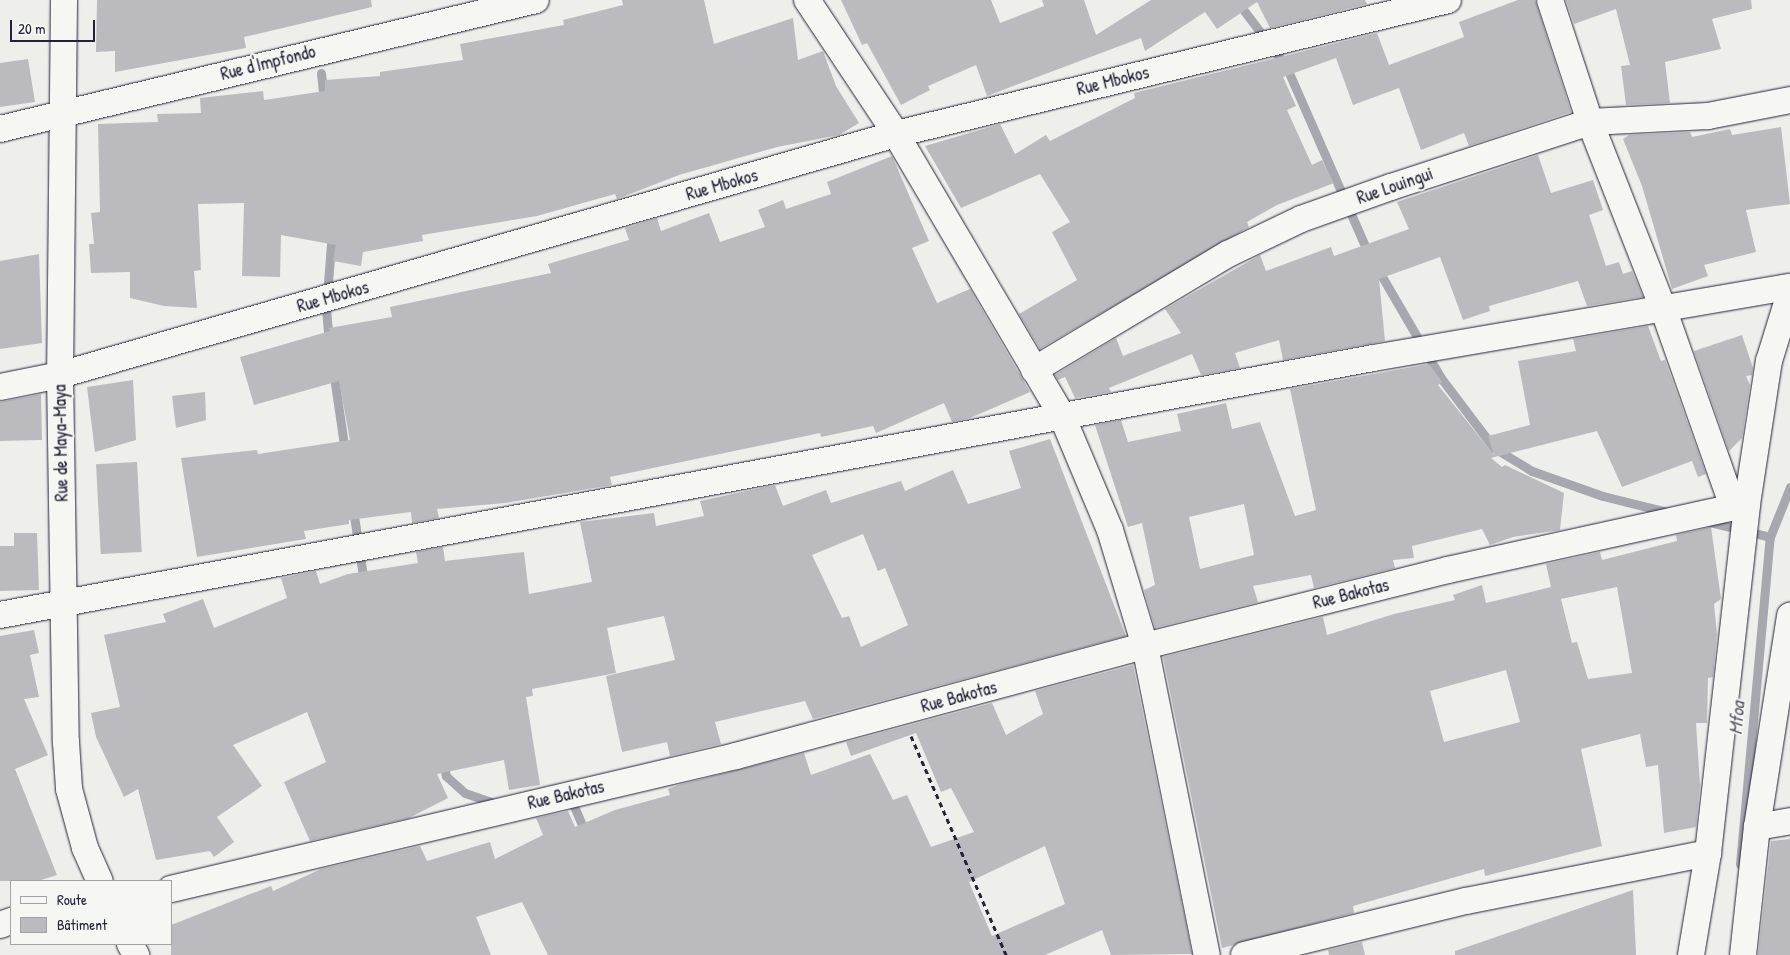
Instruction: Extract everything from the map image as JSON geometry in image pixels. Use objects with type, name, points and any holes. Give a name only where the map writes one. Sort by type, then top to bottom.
[{"type":"street","name":"Rue de Maya-Maya","points":[[64,0],[61,115],[60,375],[69,789],[85,848],[100,880]]},
{"type":"street","name":"Rue d'Impfondo","points":[[0,129],[536,0]]},
{"type":"street","points":[[807,0],[896,134],[1062,416],[1110,530],[1145,646],[1207,955]]},
{"type":"street","name":"Rue Mbokos","points":[[0,388],[60,375],[896,134],[1448,0]]},
{"type":"street","points":[[1550,0],[1590,122],[1740,506]]},
{"type":"street","name":"Rue Louingui","points":[[1034,370],[1228,254],[1301,220],[1590,122],[1708,116],[1790,100]]},
{"type":"street","points":[[0,616],[1062,416],[1790,287]]},
{"type":"street","points":[[1691,955],[1708,853],[1740,506],[1769,361],[1790,293]]},
{"type":"street","name":"Rue Bakotas","points":[[172,889],[736,756],[1145,646],[1448,570],[1740,506]]},
{"type":"street","points":[[1743,955],[1757,827],[1790,616]]},
{"type":"street","points":[[1757,827],[1790,820]]},
{"type":"street","points":[[1244,955],[1466,901],[1708,853]]},
{"type":"path","points":[[901,712],[1006,955]]},
{"type":"building","points":[[97,0],[371,0],[372,7],[244,37],[246,48],[115,72],[115,51],[96,52]]},
{"type":"building","points":[[622,0],[704,0],[714,44],[793,18],[798,60],[823,51],[836,86],[859,123],[839,135],[777,147],[679,175],[617,199],[615,194],[537,216],[422,235],[423,241],[363,252],[361,266],[333,261],[336,245],[281,235],[280,277],[242,276],[244,203],[198,204],[201,270],[194,271],[197,308],[164,306],[130,298],[130,272],[91,273],[89,244],[94,244],[91,213],[100,212],[98,124],[158,122],[157,114],[201,113],[200,98],[263,91],[264,100],[325,91],[325,80],[380,76],[380,72],[463,60],[460,44],[564,25],[563,20],[623,5]]},
{"type":"building","points":[[841,0],[991,0],[1000,23],[1044,6],[1042,0],[1084,0],[1096,35],[1151,0],[1365,0],[1367,4],[1270,28],[1257,2],[1217,29],[1205,12],[1145,51],[1141,38],[987,96],[976,65],[928,86],[930,90],[901,105],[867,43],[862,45]]},
{"type":"building","points":[[1518,0],[1535,0],[1571,112],[1469,146],[1464,133],[1421,150],[1399,88],[1353,105],[1336,58],[1283,77],[1296,106],[1287,110],[1312,165],[1322,160],[1334,183],[1277,205],[1247,222],[1249,227],[1040,349],[1019,314],[1077,280],[1052,232],[1070,222],[1040,174],[961,208],[925,146],[1000,124],[1015,154],[1046,135],[1050,141],[1135,98],[1134,93],[1377,33],[1389,65],[1464,37],[1459,22]]},
{"type":"building","points":[[1566,0],[1751,0],[1752,9],[1712,19],[1721,49],[1665,62],[1670,103],[1626,105],[1621,66],[1630,65],[1616,9],[1574,24]]},
{"type":"building","points":[[28,59],[35,102],[0,107],[0,63]]},
{"type":"building","points":[[1781,127],[1790,204],[1746,210],[1756,252],[1704,265],[1708,276],[1672,289],[1642,186],[1623,139],[1629,135],[1690,132],[1692,137],[1730,129],[1732,135]]},
{"type":"building","points":[[1538,155],[1551,193],[1593,180],[1603,210],[1589,215],[1606,266],[1619,262],[1623,274],[1632,271],[1643,297],[1587,306],[1578,281],[1489,306],[1490,311],[1463,320],[1440,257],[1379,279],[1385,341],[1283,360],[1279,340],[1235,353],[1240,368],[1201,375],[1192,354],[1109,388],[1111,392],[1075,398],[1065,377],[1058,380],[1055,375],[1116,338],[1123,356],[1181,333],[1165,309],[1260,255],[1266,271],[1331,247],[1334,256],[1409,229],[1397,202]]},
{"type":"building","points":[[892,156],[929,241],[912,248],[937,303],[970,289],[1030,392],[970,418],[952,422],[944,403],[876,433],[873,426],[821,437],[820,433],[610,477],[612,485],[505,503],[437,509],[439,518],[412,523],[411,512],[349,520],[349,524],[304,531],[306,539],[197,557],[181,458],[257,450],[258,454],[350,440],[339,381],[254,405],[240,357],[330,331],[329,328],[392,317],[390,307],[551,273],[548,264],[629,240],[625,228],[657,218],[661,231],[709,213],[720,242],[765,227],[758,210],[783,200],[786,209],[831,194],[827,182]]},
{"type":"building","points":[[39,254],[42,343],[0,349],[0,261]]},
{"type":"building","points":[[1648,326],[1661,361],[1665,360],[1706,474],[1698,477],[1692,461],[1622,487],[1597,431],[1491,458],[1502,467],[1505,465],[1564,493],[1560,530],[1513,537],[1490,545],[1482,529],[1412,546],[1414,558],[1393,560],[1395,568],[1314,588],[1311,575],[1253,586],[1258,602],[1155,628],[1144,590],[1155,585],[1142,523],[1128,527],[1095,425],[1121,420],[1128,442],[1181,431],[1177,414],[1226,403],[1232,429],[1260,422],[1295,516],[1316,510],[1290,389],[1429,364],[1442,382],[1438,385],[1494,455],[1488,436],[1530,425],[1518,361],[1576,351],[1573,339]],"holes":[[[1244,504],[1254,555],[1200,569],[1189,517]]]},
{"type":"building","points":[[1742,335],[1753,368],[1752,375],[1746,376],[1750,385],[1742,438],[1729,451],[1694,351]]},
{"type":"building","points":[[133,380],[136,440],[95,452],[87,387]]},
{"type":"building","points":[[205,392],[206,420],[176,428],[172,396]]},
{"type":"building","points":[[41,394],[42,440],[0,441],[0,402]]},
{"type":"building","points":[[1050,439],[1126,636],[813,719],[805,701],[715,722],[721,744],[670,756],[667,742],[622,752],[606,676],[675,660],[664,616],[607,628],[616,673],[532,689],[533,696],[526,697],[540,785],[509,790],[504,760],[437,774],[448,798],[409,818],[310,841],[284,782],[326,762],[307,712],[233,745],[262,786],[217,817],[234,842],[214,857],[210,851],[156,860],[138,789],[124,797],[96,737],[91,713],[120,707],[104,635],[166,622],[163,614],[203,599],[214,628],[287,598],[281,578],[316,571],[320,584],[348,574],[418,563],[416,552],[443,547],[445,561],[524,552],[529,594],[592,582],[580,522],[654,513],[656,526],[704,516],[700,501],[775,485],[783,506],[826,490],[831,503],[901,481],[905,491],[953,470],[968,504],[1021,488],[1009,451]],"holes":[[[863,534],[878,571],[885,568],[908,625],[861,647],[849,616],[842,618],[812,555]]]},
{"type":"building","points":[[137,462],[142,552],[101,554],[96,464]]},
{"type":"building","points":[[1711,527],[1721,599],[1714,604],[1717,634],[1713,677],[1708,678],[1707,723],[1696,723],[1700,785],[1696,827],[1664,833],[1658,765],[1646,767],[1640,734],[1581,749],[1602,846],[1485,876],[1484,869],[1353,906],[1354,913],[1222,948],[1163,657],[1323,617],[1327,635],[1394,614],[1455,600],[1453,595],[1482,585],[1486,603],[1551,587],[1546,564],[1600,552],[1602,560],[1677,541],[1676,535]],"holes":[[[1617,587],[1632,673],[1588,679],[1577,642],[1572,643],[1561,599]],[[1506,670],[1520,722],[1444,742],[1430,691]]]},
{"type":"building","points":[[14,533],[37,533],[39,590],[0,591],[0,546],[14,546]]},
{"type":"building","points":[[34,630],[39,653],[30,655],[39,697],[24,699],[48,755],[15,769],[57,875],[41,880],[0,881],[0,636]]},
{"type":"building","points":[[1133,665],[1192,954],[1111,955],[1102,930],[1045,955],[548,955],[522,902],[476,917],[491,955],[171,955],[172,925],[271,886],[273,891],[321,869],[420,846],[427,861],[490,842],[495,859],[543,835],[536,818],[568,811],[575,827],[615,810],[670,795],[668,789],[678,785],[804,753],[811,775],[870,754],[893,800],[907,795],[931,847],[974,832],[951,788],[941,792],[916,733],[851,756],[846,742],[992,703],[1006,735],[1043,714],[1035,691]],"holes":[[[1045,846],[1065,904],[992,936],[969,882]]]},
{"type":"building","points":[[1790,839],[1790,955],[1758,955],[1771,841]]},
{"type":"building","points":[[1633,890],[1636,955],[1455,955],[1455,951]]},
{"type":"building","points":[[1362,942],[1365,955],[1329,955],[1328,950]]},
{"type":"waterway","points":[[1236,0],[1286,66],[1369,255]]},
{"type":"waterway","points":[[321,73],[324,103]]},
{"type":"waterway","points":[[329,343],[326,307],[332,233]]},
{"type":"waterway","points":[[1377,268],[1441,378],[1494,448],[1532,471],[1603,496],[1671,513]]},
{"type":"waterway","points":[[333,370],[345,451]]},
{"type":"waterway","name":"Mfoa","points":[[1740,864],[1770,537],[1790,487]]},
{"type":"waterway","points":[[353,509],[364,583]]},
{"type":"waterway","points":[[1705,521],[1770,537]]},
{"type":"waterway","points":[[443,762],[446,776],[465,793],[497,804]]},
{"type":"waterway","points":[[571,799],[586,834]]}]
